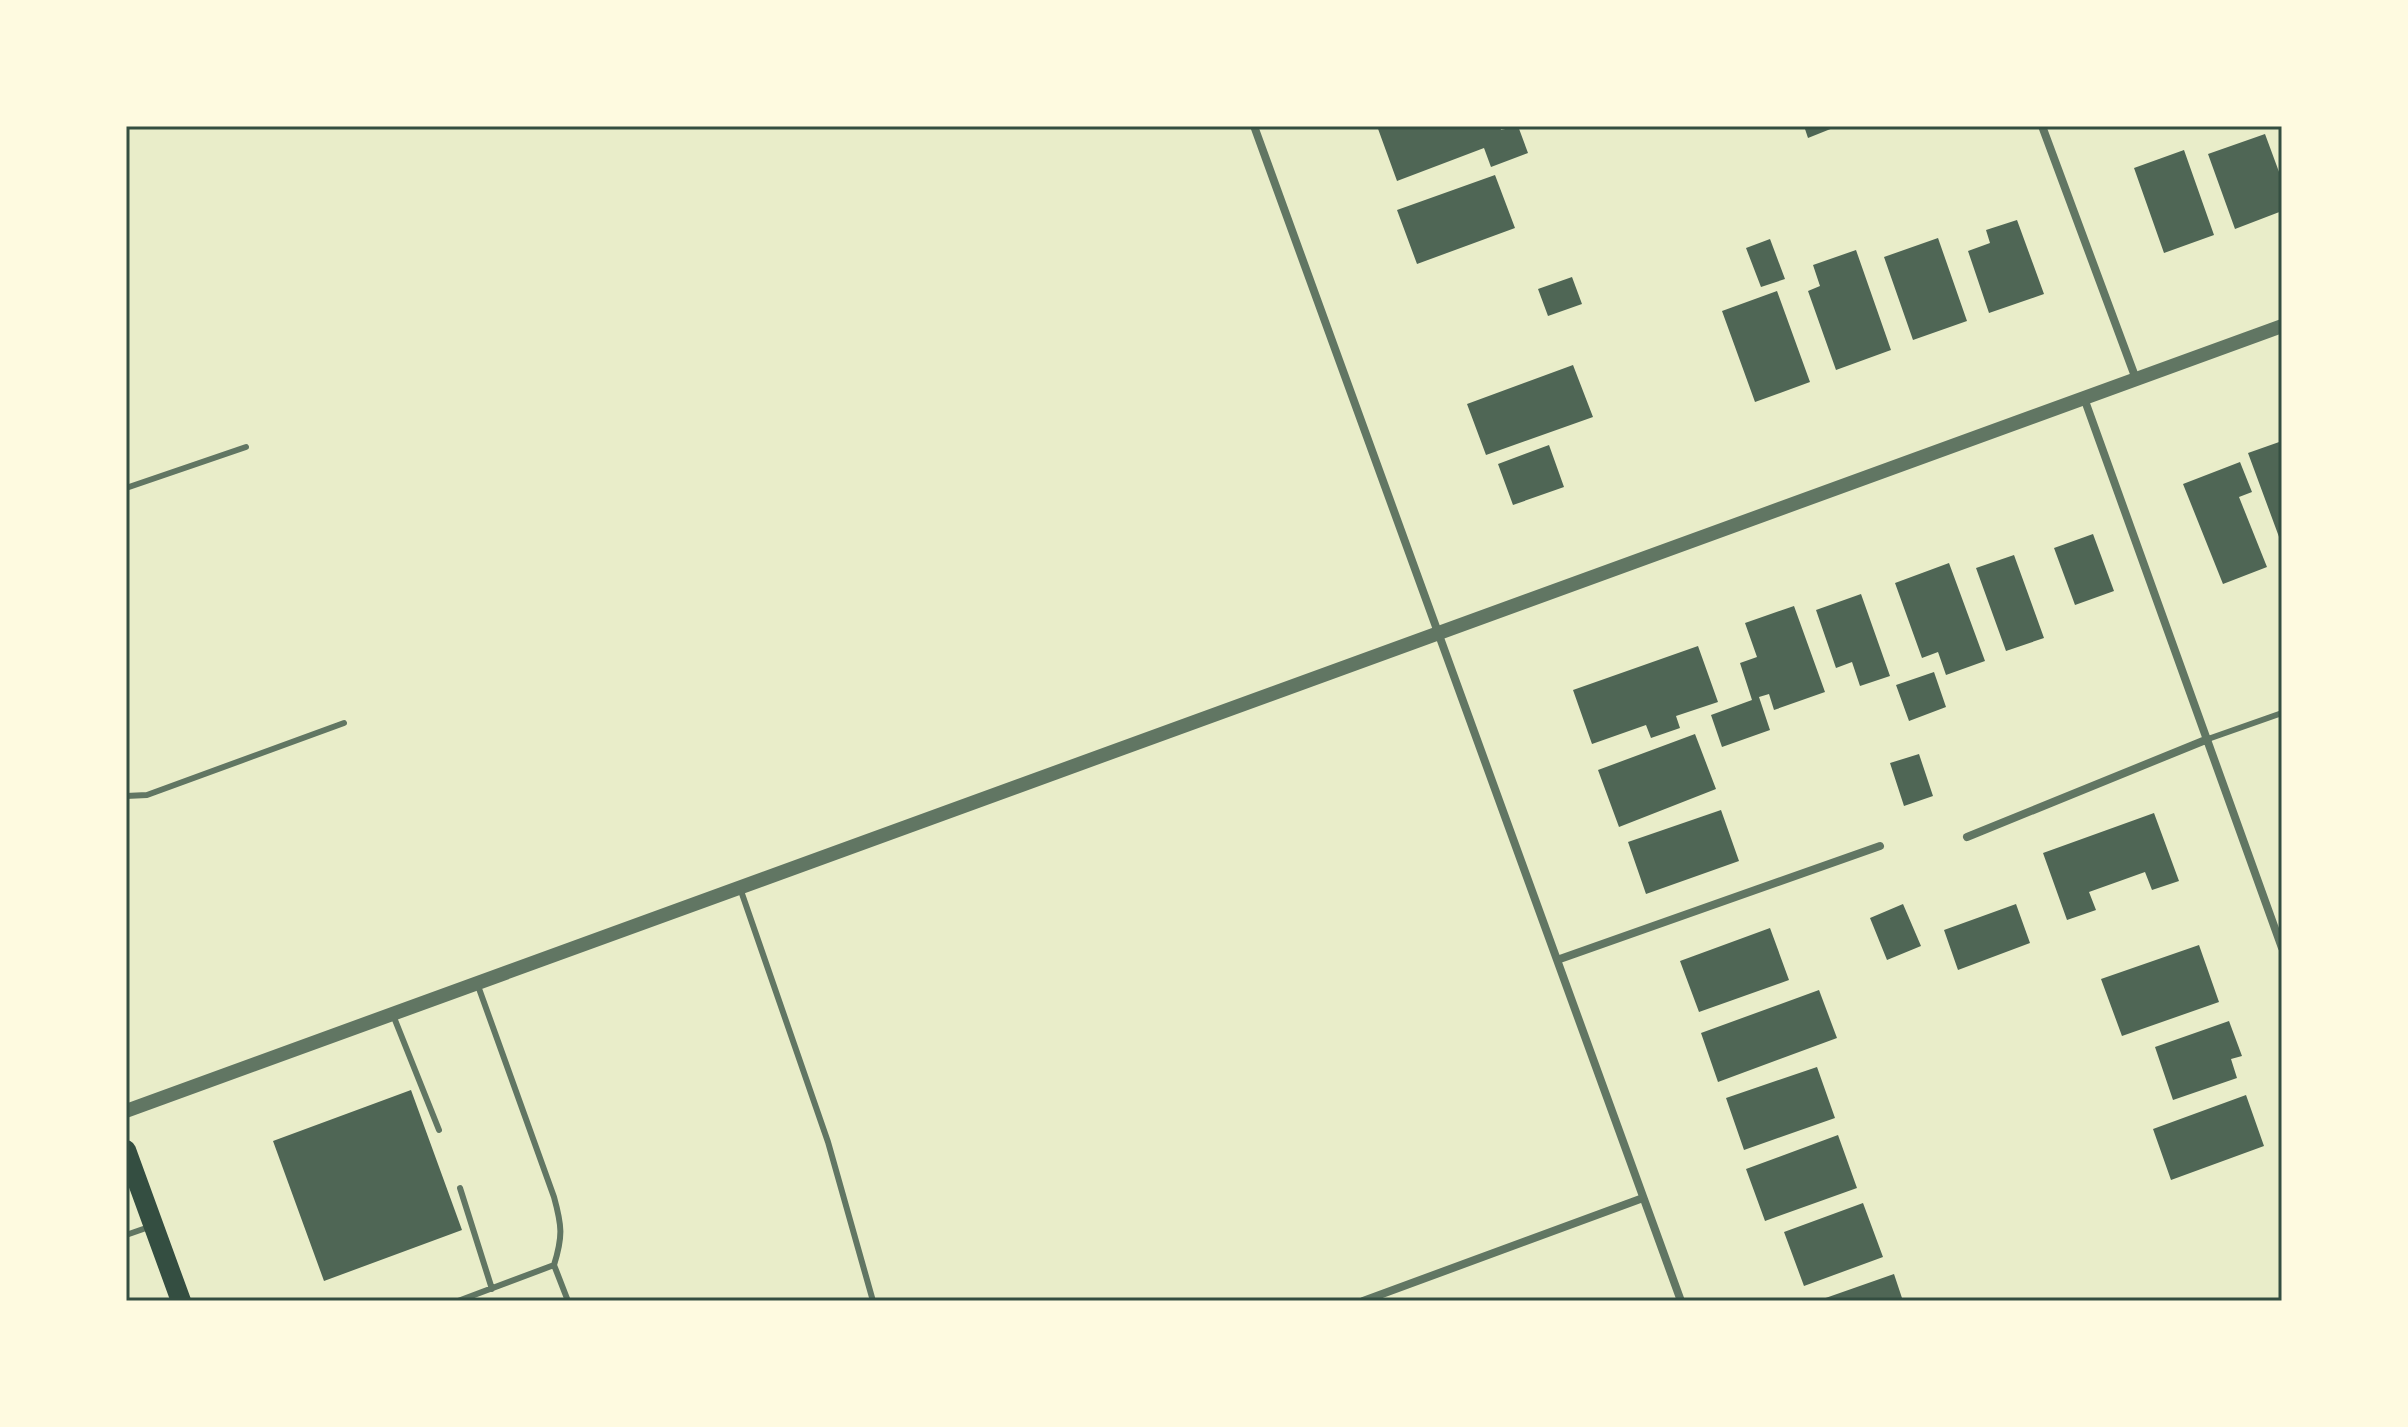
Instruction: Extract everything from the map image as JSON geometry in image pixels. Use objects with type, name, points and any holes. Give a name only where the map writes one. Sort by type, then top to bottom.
[{"type":"main road","points":[[126,1150],[181,1301]]},
{"type":"street","points":[[1254,126],[1681,1301]]},
{"type":"street","points":[[2042,126],[2136,379]]},
{"type":"street","points":[[126,1111],[2282,326]]},
{"type":"street","points":[[2084,398],[2282,948]]},
{"type":"street","points":[[1967,837],[2208,739]]},
{"type":"street","points":[[1557,960],[1880,846]]},
{"type":"street","points":[[1363,1301],[1643,1198]]},
{"type":"lane","points":[[126,488],[246,447]]},
{"type":"lane","points":[[2208,739],[2282,713]]},
{"type":"lane","points":[[126,796],[147,795],[344,723]]},
{"type":"lane","points":[[740,888],[828,1142],[873,1301]]},
{"type":"lane","points":[[477,983],[562,1226],[562,1239],[554,1265],[568,1301]]},
{"type":"lane","points":[[393,1014],[439,1130]]},
{"type":"lane","points":[[460,1188],[492,1289]]},
{"type":"lane","points":[[126,1235],[153,1225]]},
{"type":"lane","points":[[458,1301],[554,1265]]},
{"type":"building","points":[[1377,126],[1500,126],[1501,130],[1518,126],[1528,153],[1491,167],[1484,148],[1397,181]]},
{"type":"building","points":[[1804,126],[1838,126],[1808,138]]},
{"type":"building","points":[[2265,134],[2282,180],[2282,211],[2235,229],[2208,154]]},
{"type":"building","points":[[2184,150],[2214,235],[2164,253],[2134,168]]},
{"type":"building","points":[[1495,175],[1515,228],[1417,264],[1397,210]]},
{"type":"building","points":[[2017,220],[2044,294],[1989,313],[1968,251],[1990,243],[1986,230]]},
{"type":"building","points":[[1938,238],[1967,321],[1913,340],[1884,257]]},
{"type":"building","points":[[1770,239],[1785,279],[1761,287],[1746,248]]},
{"type":"building","points":[[1856,250],[1891,350],[1836,370],[1808,291],[1820,286],[1813,265]]},
{"type":"building","points":[[1572,277],[1582,304],[1548,316],[1538,289]]},
{"type":"building","points":[[1777,291],[1810,382],[1755,402],[1722,311]]},
{"type":"building","points":[[1573,365],[1593,417],[1486,455],[1467,404]]},
{"type":"building","points":[[2282,441],[2282,545],[2248,453]]},
{"type":"building","points":[[1549,445],[1564,487],[1513,505],[1498,464]]},
{"type":"building","points":[[2240,462],[2252,492],[2239,497],[2267,567],[2223,584],[2183,484]]},
{"type":"building","points":[[2093,534],[2114,591],[2075,605],[2054,548]]},
{"type":"building","points":[[2014,555],[2044,638],[2006,651],[1976,568]]},
{"type":"building","points":[[1949,563],[1985,661],[1946,675],[1938,652],[1922,658],[1895,583]]},
{"type":"building","points":[[1861,594],[1890,676],[1860,686],[1852,662],[1836,668],[1816,610]]},
{"type":"building","points":[[1794,606],[1825,692],[1774,710],[1769,694],[1759,697],[1770,730],[1722,747],[1711,715],[1752,700],[1740,663],[1757,657],[1745,623]]},
{"type":"building","points":[[1698,646],[1718,702],[1676,716],[1680,728],[1651,738],[1646,725],[1592,744],[1573,690]]},
{"type":"building","points":[[1934,672],[1946,707],[1909,721],[1896,685]]},
{"type":"building","points":[[1695,734],[1716,789],[1619,827],[1598,770]]},
{"type":"building","points":[[1919,754],[1933,796],[1904,806],[1890,763]]},
{"type":"building","points":[[1721,810],[1739,861],[1646,894],[1628,842]]},
{"type":"building","points":[[2154,813],[2179,881],[2152,890],[2145,872],[2089,892],[2096,910],[2067,920],[2043,853]]},
{"type":"building","points":[[1903,904],[1921,946],[1887,960],[1870,918]]},
{"type":"building","points":[[2016,904],[2030,943],[1958,970],[1944,930]]},
{"type":"building","points":[[1770,928],[1789,980],[1699,1012],[1680,961]]},
{"type":"building","points":[[2199,945],[2219,1002],[2122,1036],[2101,979]]},
{"type":"building","points":[[1819,990],[1837,1038],[1718,1082],[1701,1033]]},
{"type":"building","points":[[2229,1021],[2242,1056],[2231,1059],[2237,1078],[2173,1100],[2155,1047]]},
{"type":"building","points":[[1817,1067],[1835,1118],[1744,1150],[1726,1098]]},
{"type":"building","points":[[411,1090],[462,1230],[324,1281],[273,1141]]},
{"type":"building","points":[[2246,1095],[2264,1146],[2171,1180],[2153,1129]]},
{"type":"building","points":[[1838,1135],[1857,1188],[1765,1221],[1746,1169]]},
{"type":"building","points":[[1863,1203],[1883,1257],[1804,1286],[1784,1232]]},
{"type":"building","points":[[1894,1274],[1903,1301],[1817,1301]]}]
